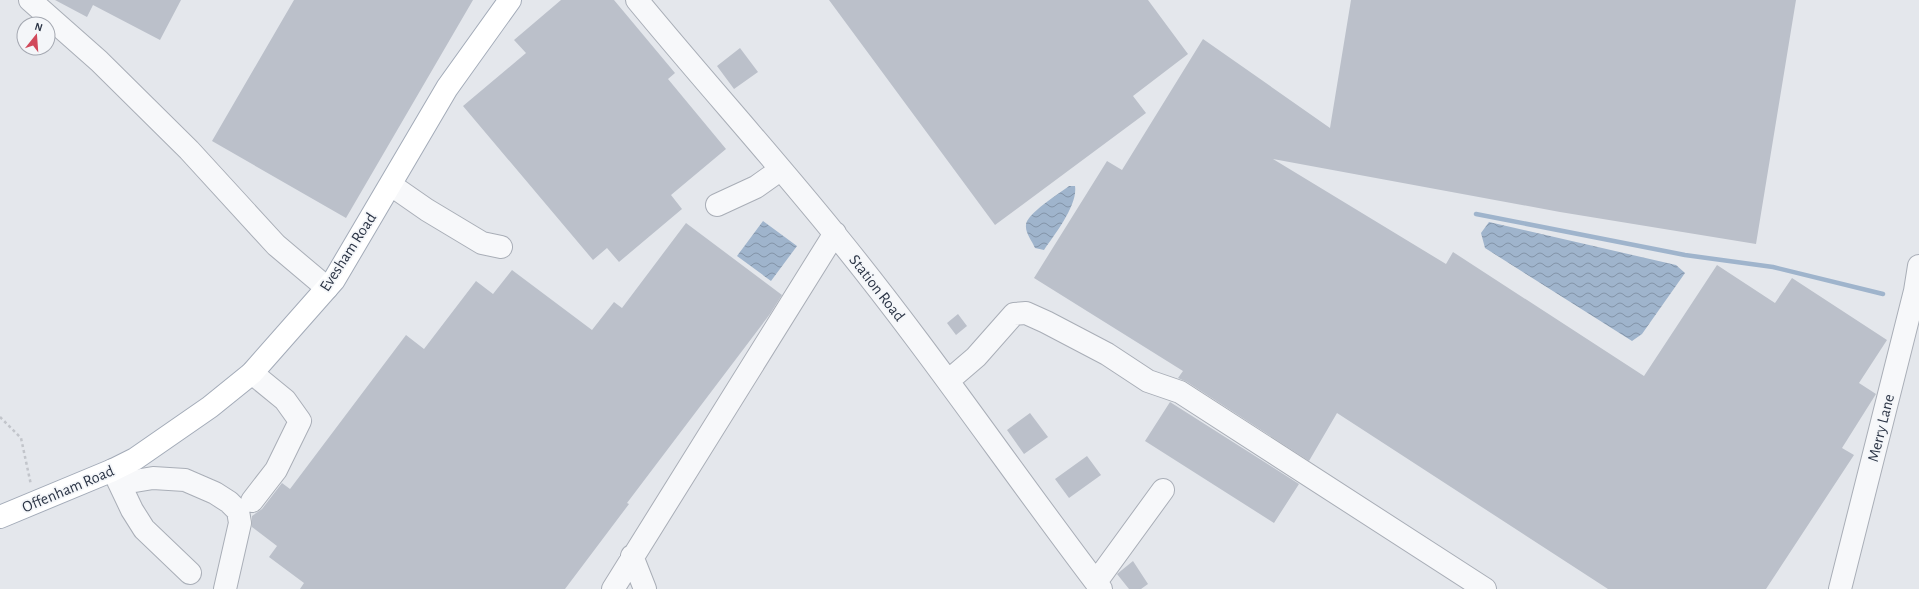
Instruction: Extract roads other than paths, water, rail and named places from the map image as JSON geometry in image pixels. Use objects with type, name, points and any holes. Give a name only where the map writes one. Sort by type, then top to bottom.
[{"type":"main road","name":"Evesham Road","points":[[135,459],[210,407],[252,373],[334,280],[447,88],[510,0]]},
{"type":"main road","name":"Offenham Road","points":[[0,517],[35,504],[135,459]]},
{"type":"street","points":[[30,0],[99,61],[183,144],[276,245],[327,288]]},
{"type":"street","name":"Station Road","points":[[637,0],[835,233],[948,380],[1099,586]]},
{"type":"street","points":[[716,205],[756,187],[780,170]]},
{"type":"street","points":[[391,185],[426,210],[482,243],[501,247]]},
{"type":"street","points":[[613,589],[632,556],[835,233]]},
{"type":"street","name":"Merry Lane","points":[[1840,589],[1915,291],[1919,266]]},
{"type":"street","points":[[948,380],[976,357],[1014,314],[1026,313],[1107,354],[1148,381],[1180,392],[1485,589]]},
{"type":"street","points":[[252,373],[285,400],[300,420],[276,470],[252,501]]},
{"type":"street","points":[[113,470],[132,510],[144,529],[190,573]]},
{"type":"street","points":[[113,470],[135,481],[154,478],[185,480],[215,493],[229,502],[238,511],[240,523],[224,589]]},
{"type":"street","points":[[1099,586],[1163,490]]},
{"type":"street","points":[[632,556],[645,589]]},
{"type":"water","points":[[1069,186],[1075,186],[1075,194],[1065,219],[1044,250],[1035,248],[1026,228],[1027,220],[1037,210]]},
{"type":"water","points":[[763,221],[797,246],[771,281],[737,256]]},
{"type":"water","points":[[1489,222],[1676,265],[1685,273],[1642,334],[1632,341],[1485,248],[1481,233]]},
{"type":"waterway","points":[[1476,214],[1685,255],[1773,267],[1883,294]]}]
